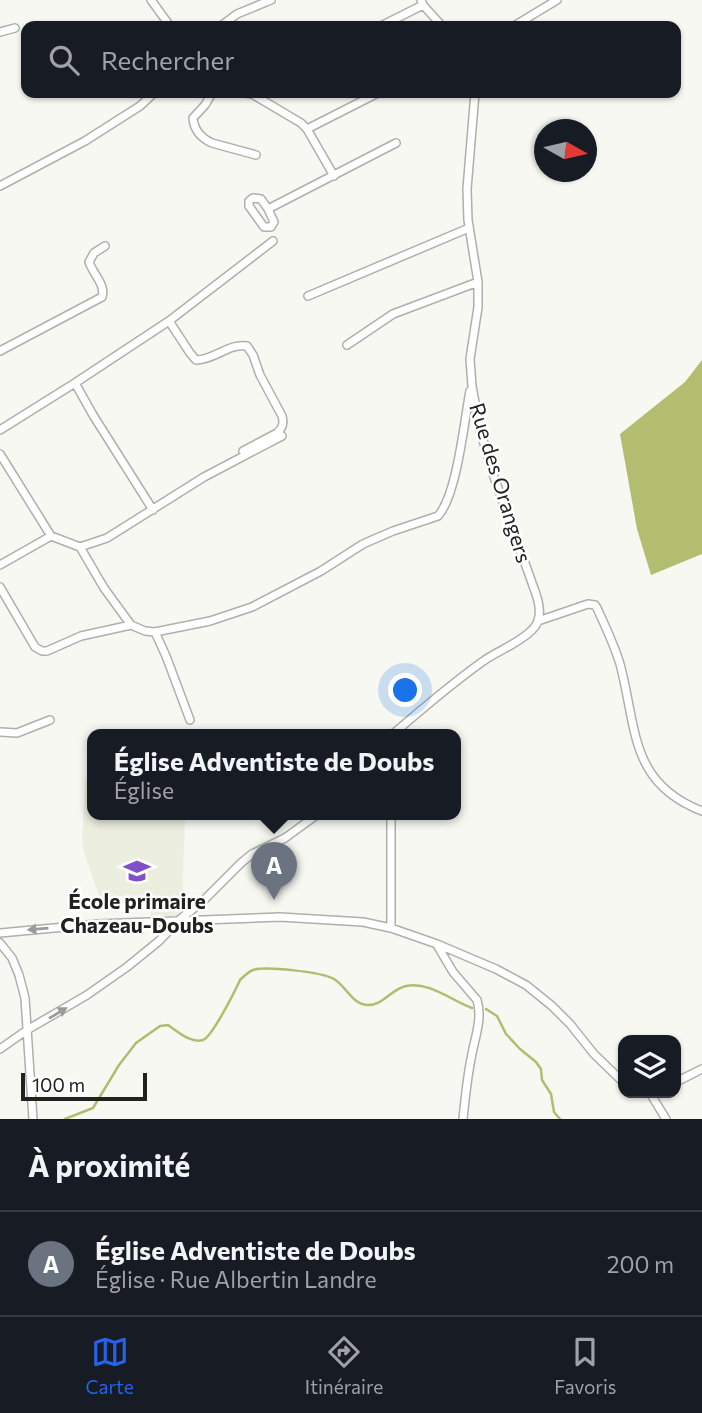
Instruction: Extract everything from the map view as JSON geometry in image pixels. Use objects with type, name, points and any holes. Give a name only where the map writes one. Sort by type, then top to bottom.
[{"type":"street","points":[[151,0],[166,21]]},
{"type":"street","points":[[228,21],[237,14],[271,0]]},
{"type":"street","points":[[522,21],[557,0]]},
{"type":"street","points":[[390,21],[422,2],[438,21]]},
{"type":"street","points":[[0,32],[15,28]]},
{"type":"street","points":[[0,186],[85,141],[149,98]]},
{"type":"street","points":[[209,98],[193,118],[199,135],[212,143],[256,155]]},
{"type":"street","points":[[258,98],[307,129],[334,176]]},
{"type":"street","points":[[307,129],[368,98]]},
{"type":"street","name":"Rue des Orangers","points":[[475,98],[467,189],[469,228],[478,282],[478,307],[470,359],[472,386],[480,430],[540,608],[538,621]]},
{"type":"street","points":[[268,209],[396,143]]},
{"type":"street","points":[[308,296],[469,228]]},
{"type":"street","points":[[0,430],[169,321],[273,241]]},
{"type":"street","points":[[0,351],[102,297],[103,289],[89,262],[94,253],[105,246]]},
{"type":"street","points":[[346,345],[393,314],[478,282]]},
{"type":"street","points":[[169,321],[190,354],[197,360],[206,360],[238,345],[247,346],[253,355],[283,421],[277,433],[243,451]]},
{"type":"street","points":[[75,383],[153,510]]},
{"type":"street","points":[[0,454],[51,536],[80,547],[104,588],[131,625],[155,632],[210,621],[252,607],[321,571],[363,544],[438,516],[444,507],[457,464],[472,386]]},
{"type":"street","points":[[80,547],[107,538],[204,477],[282,436]]},
{"type":"street","points":[[0,565],[51,536]]},
{"type":"street","points":[[0,587],[35,647],[42,651],[81,636],[131,625]]},
{"type":"street","points":[[399,729],[484,660],[533,629],[538,621],[588,604],[595,605],[620,663],[635,737],[645,762],[662,788],[689,806],[702,811]]},
{"type":"street","points":[[155,632],[190,720]]},
{"type":"street","points":[[0,732],[17,733],[50,720]]},
{"type":"street","points":[[0,1049],[127,967],[159,941],[252,854],[285,838],[308,820]]},
{"type":"street","points":[[391,820],[391,928]]},
{"type":"street","points":[[0,933],[97,924],[279,917],[363,922],[391,928],[437,944],[526,985],[570,1024],[594,1054],[618,1077]]},
{"type":"street","points":[[0,943],[12,958],[25,998],[33,1119]]},
{"type":"street","points":[[437,944],[453,972],[479,1004],[480,1018],[463,1119]]},
{"type":"street","points":[[681,1080],[702,1069]]},
{"type":"street","points":[[653,1098],[666,1119]]},
{"type":"shaded area","name":"École primaire Chazeau-Doubs","points":[[85,779],[87,820],[185,820],[182,909],[175,916],[151,916],[149,896],[99,896],[82,846]]},
{"type":"green space","points":[[702,360],[702,554],[651,575],[637,529],[620,434],[685,382]]},
{"type":"waterway","points":[[65,1119],[93,1108],[136,1043],[160,1026],[168,1025],[184,1036],[198,1041],[207,1037],[240,980],[253,970],[281,969],[328,976],[357,1001],[367,1005],[378,1003],[401,988],[415,985],[432,989],[472,1008]]},
{"type":"waterway","points":[[486,1009],[497,1016],[506,1034],[541,1069],[542,1080],[551,1094],[554,1112],[560,1119]]},
{"type":"place","name":"École primaire Chazeau-Doubs","points":[[137,871]]},
{"type":"place","name":"Église Adventiste de Doubs","points":[[274,900]]}]
